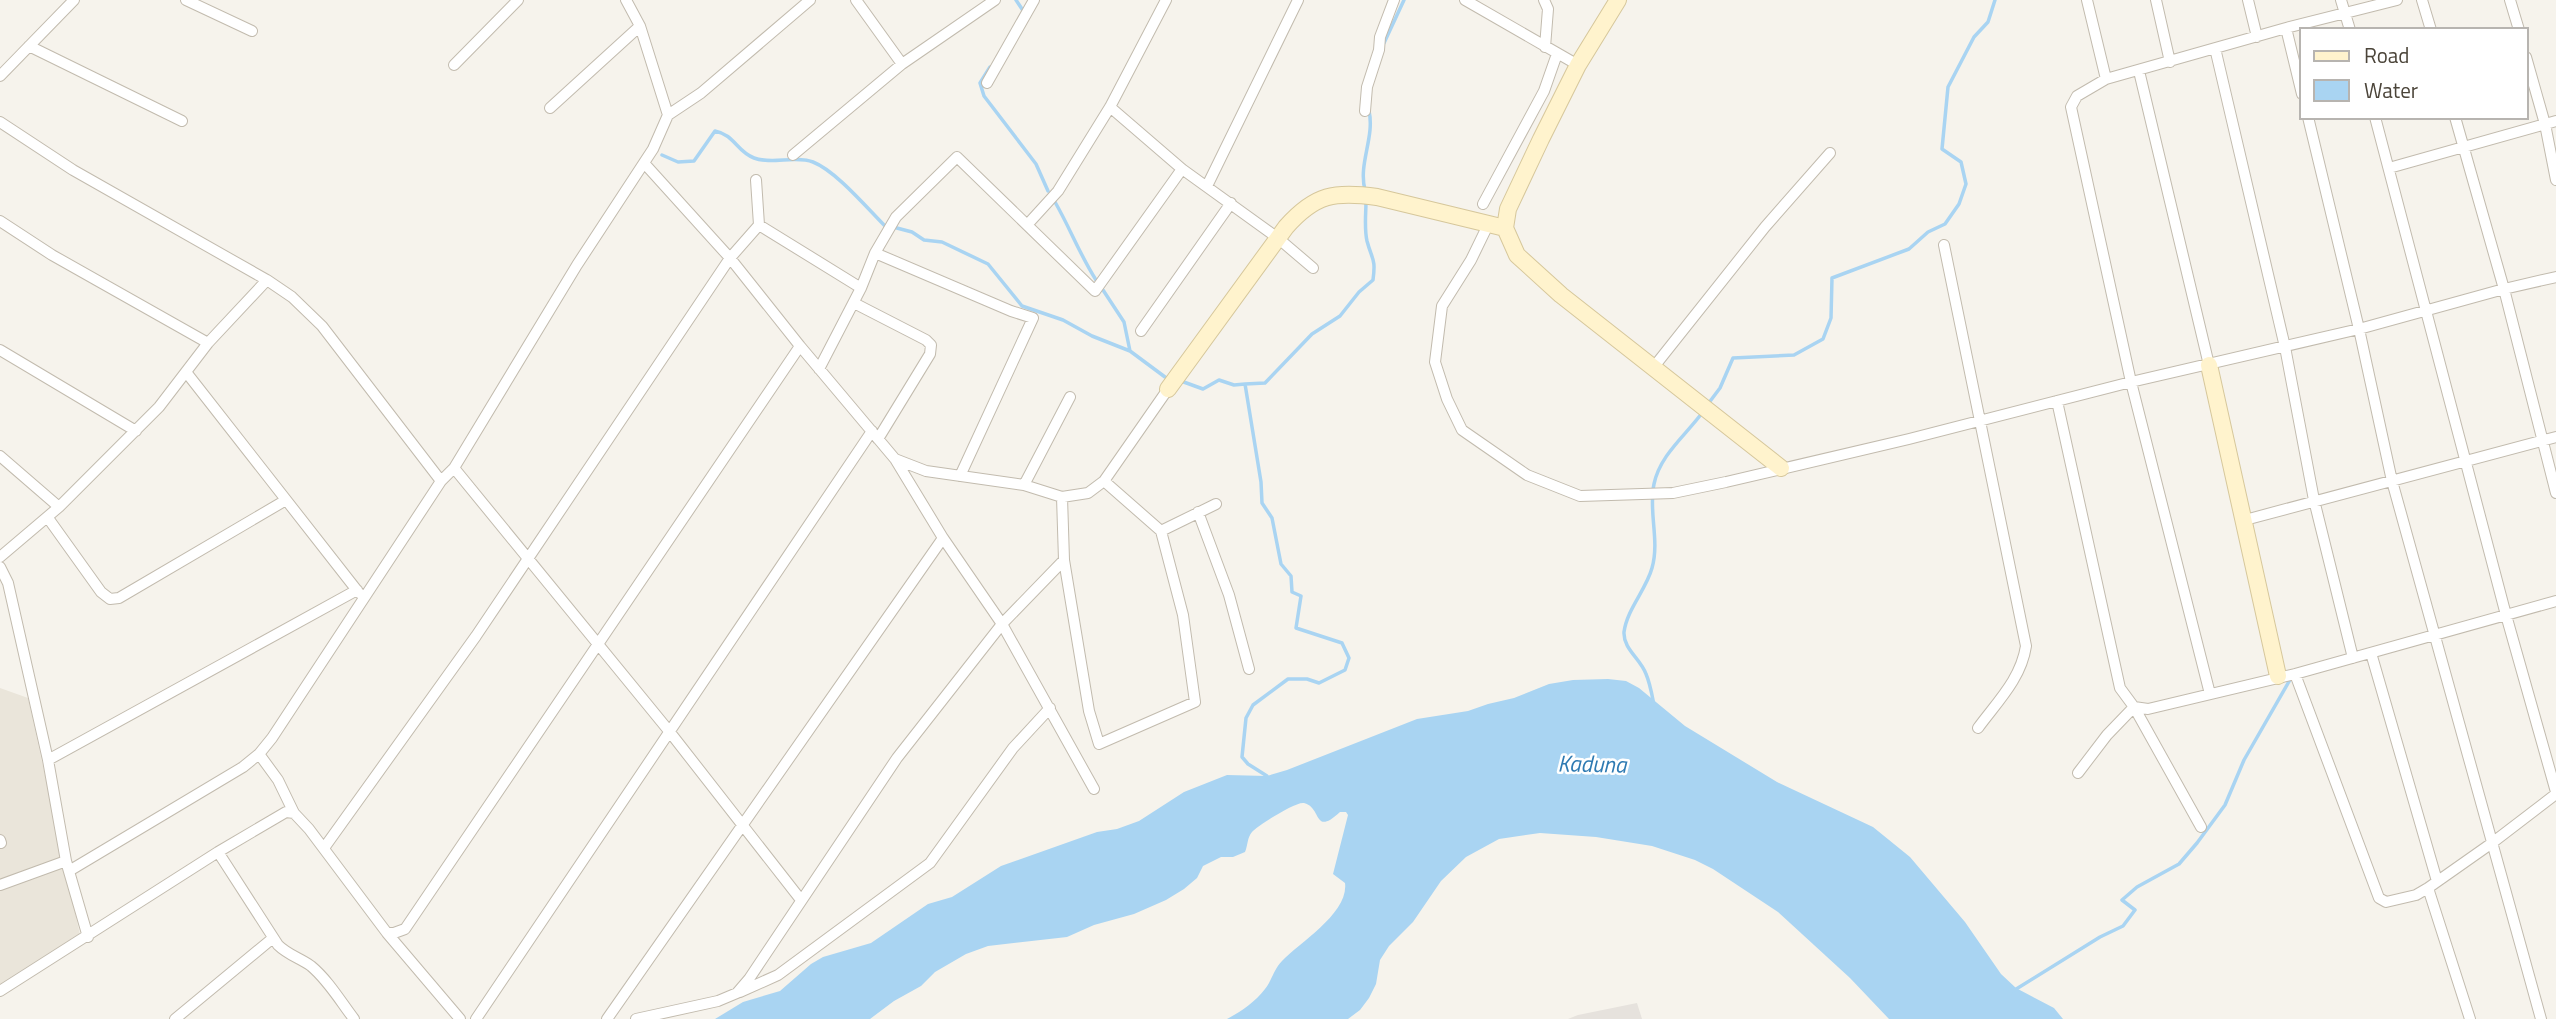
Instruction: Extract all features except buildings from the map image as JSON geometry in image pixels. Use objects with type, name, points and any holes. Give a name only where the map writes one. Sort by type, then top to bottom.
[{"type":"street","points":[[0,76],[74,0]]},
{"type":"street","points":[[186,0],[251,31]]},
{"type":"street","points":[[454,65],[518,0]]},
{"type":"street","points":[[626,0],[640,26],[668,115]]},
{"type":"street","points":[[0,885],[68,866],[243,767],[258,754],[272,738],[365,600],[441,481],[454,468],[577,265],[644,163],[668,115],[701,93],[810,0]]},
{"type":"street","points":[[856,0],[902,64]]},
{"type":"street","points":[[793,155],[902,64],[995,0]]},
{"type":"street","points":[[987,83],[1034,0]]},
{"type":"street","points":[[1027,225],[1058,191],[1110,107],[1166,0]]},
{"type":"street","points":[[1207,186],[1298,0]]},
{"type":"street","points":[[1365,111],[1367,87],[1379,50],[1380,37],[1394,0]]},
{"type":"street","points":[[1465,0],[1578,65]]},
{"type":"street","points":[[1544,0],[1548,9],[1545,47]]},
{"type":"street","points":[[1618,0],[1578,65],[1508,209],[1505,228],[1517,255],[1561,295],[1780,468]]},
{"type":"street","points":[[2087,0],[2106,79]]},
{"type":"street","points":[[2156,0],[2170,62]]},
{"type":"street","points":[[2248,0],[2257,37]]},
{"type":"street","points":[[2341,0],[2349,28]]},
{"type":"street","points":[[2210,694],[2131,382],[2071,107],[2077,96],[2106,79],[2397,0]]},
{"type":"street","points":[[2423,0],[2430,28]]},
{"type":"street","points":[[2510,0],[2518,28]]},
{"type":"street","points":[[551,108],[640,26]]},
{"type":"street","points":[[2286,28],[2300,86]]},
{"type":"street","points":[[29,46],[182,121]]},
{"type":"street","points":[[2215,48],[2285,347],[2314,500],[2353,658]]},
{"type":"street","points":[[1483,204],[1544,91],[1557,54]]},
{"type":"street","points":[[2528,62],[2550,122],[2556,180]]},
{"type":"street","points":[[2139,71],[2245,520],[2278,676]]},
{"type":"street","points":[[1110,107],[1182,169],[1279,239],[1313,268]]},
{"type":"street","points":[[2308,119],[2360,329],[2392,481],[2541,1019]]},
{"type":"street","points":[[2295,674],[2379,898],[2386,902],[2416,895],[2493,843],[2556,793],[2465,462],[2376,119]]},
{"type":"street","points":[[2456,119],[2504,289],[2556,493]]},
{"type":"street","points":[[0,122],[73,170],[267,280],[292,297],[322,326],[441,481]]},
{"type":"street","points":[[2389,168],[2550,122]]},
{"type":"street","points":[[1653,368],[1765,227],[1830,153]]},
{"type":"street","points":[[819,369],[895,217],[957,157],[1095,291],[1182,169]]},
{"type":"street","points":[[644,163],[730,258],[895,459],[943,538],[1002,624],[1094,789]]},
{"type":"street","points":[[324,848],[476,636],[730,258],[759,225],[756,180]]},
{"type":"street","points":[[895,459],[926,471],[1024,485],[1062,497],[1088,494],[1104,481],[1183,367],[1298,213],[1320,198],[1369,195],[1505,228]]},
{"type":"street","points":[[1141,331],[1231,203]]},
{"type":"street","points":[[0,221],[52,256],[208,343]]},
{"type":"street","points":[[759,225],[861,288]]},
{"type":"street","points":[[1488,225],[1471,260],[1442,306],[1435,362],[1447,399],[1462,430],[1527,475],[1580,496],[1673,493],[1843,456],[2556,278]]},
{"type":"street","points":[[1944,246],[2026,646],[2023,664],[1978,728]]},
{"type":"street","points":[[875,253],[1033,318],[960,476]]},
{"type":"street","points":[[0,557],[48,518],[136,431],[159,407],[208,343],[267,280]]},
{"type":"street","points":[[476,1019],[930,354],[931,345],[926,340],[854,303]]},
{"type":"street","points":[[387,933],[405,929],[800,346]]},
{"type":"street","points":[[0,350],[136,431]]},
{"type":"street","points":[[186,372],[365,600]]},
{"type":"street","points":[[1024,485],[1070,397]]},
{"type":"street","points":[[2057,401],[2120,688],[2134,707],[2201,827]]},
{"type":"street","points":[[2245,520],[2556,437]]},
{"type":"street","points":[[0,456],[59,507]]},
{"type":"street","points":[[454,468],[670,732],[801,900]]},
{"type":"street","points":[[1062,497],[1064,560],[1089,712],[1099,744],[1195,702],[1182,615],[1161,531],[1104,481]]},
{"type":"street","points":[[48,518],[101,592],[110,598],[119,598],[286,500]]},
{"type":"street","points":[[1161,531],[1216,503]]},
{"type":"street","points":[[1198,512],[1230,596],[1249,669]]},
{"type":"street","points":[[607,1019],[943,538]]},
{"type":"street","points":[[737,993],[897,758],[1002,624],[1064,560]]},
{"type":"street","points":[[0,570],[8,583],[48,760],[68,866],[88,936]]},
{"type":"street","points":[[48,760],[357,590]]},
{"type":"street","points":[[2134,707],[2148,709],[2295,674],[2556,601]]},
{"type":"street","points":[[2371,653],[2470,1019]]},
{"type":"street","points":[[2078,773],[2107,735],[2134,707]]},
{"type":"street","points":[[636,1019],[718,1000],[778,975],[930,863],[1013,748],[1050,708]]},
{"type":"street","points":[[258,754],[278,780],[294,813],[324,848],[387,933],[460,1019]]},
{"type":"street","points":[[0,991],[218,852],[285,812],[294,813]]},
{"type":"street","points":[[218,852],[273,938],[289,956],[311,966],[354,1019]]},
{"type":"street","points":[[175,1019],[273,938]]},
{"type":"shaded area","points":[[0,688],[28,698],[82,944],[0,992]]},
{"type":"shaded area","points":[[1637,1003],[1642,1019],[1568,1019],[1578,1015]]},
{"type":"water","name":"Kaduna","points":[[1608,679],[1626,681],[1639,688],[1685,726],[1777,782],[1873,827],[1910,857],[1965,922],[2001,974],[2016,988],[2054,1008],[2063,1019],[1889,1019],[1850,978],[1778,912],[1713,869],[1652,846],[1596,837],[1540,833],[1499,839],[1466,857],[1441,881],[1413,922],[1389,946],[1380,960],[1376,984],[1369,998],[1360,1010],[1348,1019],[1227,1019],[1261,994],[1279,964],[1332,916],[1344,894],[1345,883],[1333,874],[1348,815],[1346,812],[1340,812],[1326,822],[1321,821],[1310,806],[1300,803],[1286,809],[1252,832],[1245,852],[1233,857],[1221,857],[1203,866],[1197,878],[1166,900],[1067,937],[988,946],[966,954],[935,972],[921,986],[870,1019],[715,1019],[743,1002],[780,991],[823,957],[871,943],[928,904],[952,897],[1001,866],[1097,832],[1117,829],[1139,821],[1184,792],[1227,775],[1267,776],[1417,719],[1468,711],[1514,698],[1549,684]]},
{"type":"waterway","points":[[1016,0],[1024,12]]},
{"type":"waterway","points":[[1384,43],[1404,0]]},
{"type":"waterway","points":[[1708,404],[1720,388],[1733,358],[1794,355],[1823,339],[1831,318],[1832,278],[1909,249],[1928,232],[1945,224],[1959,204],[1966,184],[1961,162],[1942,149],[1948,87],[1974,37],[1988,22],[1995,0]]},
{"type":"waterway","points":[[990,67],[980,83],[984,96],[1036,164],[1048,191]]},
{"type":"waterway","points":[[1365,190],[1363,180],[1370,131],[1369,111]]},
{"type":"waterway","points":[[662,155],[678,162],[694,161],[715,131],[722,133],[754,158],[768,161],[799,159],[822,167],[841,181],[885,226]]},
{"type":"waterway","points":[[1245,384],[1265,383],[1312,334],[1340,316],[1359,292],[1373,280],[1374,263],[1366,231],[1366,201]]},
{"type":"waterway","points":[[1055,202],[1096,280]]},
{"type":"waterway","points":[[893,227],[912,232],[924,240],[942,242],[988,264],[1022,306],[1063,320],[1092,336],[1130,351],[1170,379]]},
{"type":"waterway","points":[[1103,290],[1124,322],[1130,351]]},
{"type":"waterway","points":[[1181,381],[1203,389],[1219,380],[1234,385],[1245,384],[1262,503],[1272,518],[1281,564],[1291,576],[1292,592],[1301,596],[1296,628],[1342,643],[1349,658],[1345,670],[1319,683],[1307,679],[1288,679],[1253,705],[1246,718],[1242,757],[1267,776],[1267,780]]},
{"type":"waterway","points":[[1654,705],[1646,674],[1626,644],[1624,632],[1629,615],[1652,568],[1655,547],[1652,505],[1657,474],[1667,455],[1702,413]]},
{"type":"waterway","points":[[2013,991],[2100,937],[2123,926],[2135,910],[2122,900],[2137,887],[2179,864],[2225,805],[2244,760],[2291,678]]}]
